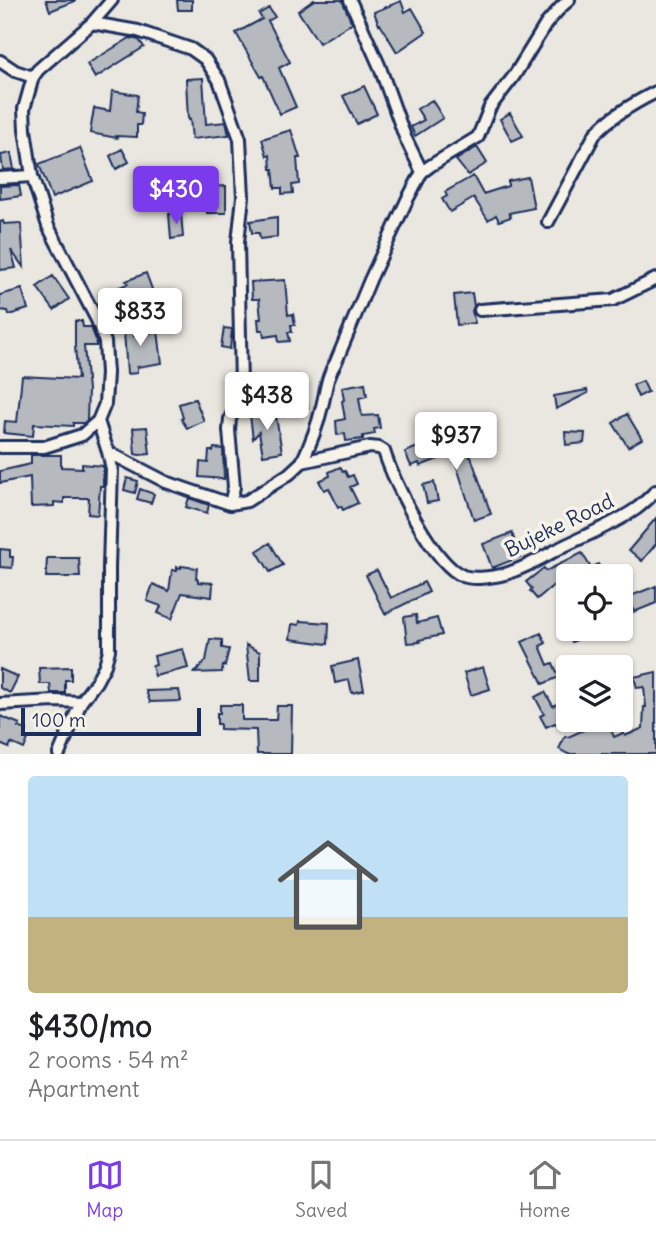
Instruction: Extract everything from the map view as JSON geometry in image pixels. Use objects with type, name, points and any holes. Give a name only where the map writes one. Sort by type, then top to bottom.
[{"type":"street","points":[[0,447],[44,447],[82,435],[98,421],[105,404],[105,342],[97,320],[48,226],[32,176],[24,108],[33,77],[38,70],[92,23],[112,0]]},
{"type":"street","points":[[350,0],[379,65],[405,137],[422,172]]},
{"type":"street","points":[[302,462],[322,409],[329,372],[336,362],[370,280],[422,172],[478,137],[490,107],[514,76],[546,24],[569,0]]},
{"type":"street","points":[[92,23],[159,37],[191,49],[205,59],[219,80],[240,139],[243,197],[238,242],[241,385],[240,396],[230,419],[233,487],[230,504],[166,482],[108,452]]},
{"type":"street","points":[[0,61],[15,71],[33,77]]},
{"type":"street","points":[[548,222],[595,134],[605,124],[656,92]]},
{"type":"street","points":[[0,178],[32,176]]},
{"type":"street","points":[[480,310],[613,300],[656,279]]},
{"type":"street","points":[[62,753],[81,702],[105,665],[108,650],[112,469],[98,421]]},
{"type":"street","name":"Bujeke Road","points":[[230,504],[247,501],[289,474],[302,462],[370,447],[384,450],[392,474],[435,552],[456,572],[475,578],[502,575],[537,560],[625,516],[656,491]]},
{"type":"street","points":[[0,704],[81,702]]},
{"type":"building","points":[[46,0],[75,0],[75,1],[50,11]]},
{"type":"building","points":[[177,0],[192,0],[192,10],[178,10]]},
{"type":"building","points":[[314,0],[342,0],[352,23],[319,43],[298,11]]},
{"type":"building","points":[[401,1],[405,12],[412,8],[426,32],[397,52],[379,25],[374,12]]},
{"type":"building","points":[[269,8],[275,17],[268,21],[290,62],[279,68],[296,107],[280,114],[263,76],[261,77],[236,33],[262,19],[259,14]]},
{"type":"building","points":[[130,38],[139,40],[144,47],[95,78],[87,64]]},
{"type":"building","points":[[203,78],[206,124],[226,122],[229,135],[192,139],[186,79]]},
{"type":"building","points":[[364,86],[377,114],[357,124],[343,96]]},
{"type":"building","points":[[112,91],[138,95],[136,112],[142,113],[141,125],[137,125],[137,137],[116,136],[117,138],[90,133],[94,108],[110,111]]},
{"type":"building","points":[[432,100],[443,118],[415,136],[411,127],[424,120],[417,109]]},
{"type":"building","points":[[510,113],[523,136],[512,141],[500,119]]},
{"type":"building","points":[[291,130],[300,158],[297,158],[299,184],[292,185],[293,193],[282,194],[282,188],[275,188],[270,155],[267,156],[262,139]]},
{"type":"building","points":[[477,147],[487,163],[468,175],[456,160]]},
{"type":"building","points":[[80,148],[93,181],[52,198],[39,164]]},
{"type":"building","points":[[122,149],[129,162],[116,169],[110,156]]},
{"type":"building","points":[[11,153],[14,169],[3,170],[1,155]]},
{"type":"building","points":[[473,176],[483,194],[508,186],[508,181],[528,177],[534,208],[509,213],[511,217],[499,221],[496,215],[488,220],[474,198],[450,212],[442,199],[447,196],[445,192]]},
{"type":"building","points":[[19,185],[21,196],[0,199],[0,186]]},
{"type":"building","points":[[226,186],[226,213],[207,213],[207,187]]},
{"type":"building","points":[[181,213],[183,237],[171,239],[169,214]]},
{"type":"building","points":[[277,217],[277,237],[260,239],[259,233],[252,233],[250,221]]},
{"type":"building","points":[[3,221],[4,224],[21,223],[24,268],[11,250],[16,268],[0,270],[0,222]]},
{"type":"building","points":[[146,273],[153,292],[108,309],[99,295],[109,288],[111,290],[128,284],[126,281]]},
{"type":"building","points":[[53,276],[69,299],[54,310],[37,287]]},
{"type":"building","points":[[285,280],[288,315],[293,314],[295,325],[291,325],[292,332],[288,332],[290,341],[279,342],[278,335],[264,337],[263,330],[259,330],[259,299],[252,299],[251,282]]},
{"type":"building","points":[[22,289],[28,309],[9,315],[8,311],[0,310],[0,295]]},
{"type":"building","points":[[472,293],[475,323],[457,325],[454,295]]},
{"type":"building","points":[[123,317],[133,317],[134,336],[158,331],[162,363],[137,367],[137,373],[127,374]]},
{"type":"building","points":[[75,321],[82,321],[83,327],[91,327],[96,340],[96,346],[84,346],[88,390],[87,420],[84,423],[73,423],[73,426],[34,424],[33,436],[4,433],[5,421],[17,422],[22,376],[78,379]]},
{"type":"building","points":[[224,328],[232,329],[230,349],[221,347]]},
{"type":"building","points":[[643,381],[648,392],[638,397],[633,385]]},
{"type":"building","points":[[365,383],[367,396],[359,398],[362,416],[378,415],[380,428],[374,429],[375,434],[363,436],[363,439],[346,441],[345,434],[337,435],[336,421],[345,419],[342,387]]},
{"type":"building","points":[[587,390],[588,393],[556,409],[554,396]]},
{"type":"building","points":[[195,399],[204,421],[187,428],[181,419],[183,418],[179,404]]},
{"type":"building","points":[[307,399],[308,408],[282,409],[281,400]]},
{"type":"building","points":[[275,411],[282,452],[263,455],[259,432],[253,439],[250,415]]},
{"type":"building","points":[[627,414],[642,439],[628,447],[613,423]]},
{"type":"building","points":[[147,427],[150,454],[135,454],[133,428]]},
{"type":"building","points":[[565,432],[585,433],[584,443],[566,445]]},
{"type":"building","points":[[459,434],[471,457],[491,514],[474,520],[451,454],[420,466],[419,463],[411,466],[405,452],[428,443],[432,452],[452,443],[450,439]]},
{"type":"building","points":[[214,448],[223,449],[224,479],[199,477],[200,462],[208,463],[209,451]]},
{"type":"building","points":[[31,455],[61,455],[61,467],[82,468],[82,464],[103,466],[98,515],[88,514],[89,498],[64,498],[64,503],[54,502],[54,506],[31,507],[30,477],[0,483],[0,471],[31,464]]},
{"type":"building","points":[[340,467],[348,477],[353,475],[357,484],[350,487],[358,503],[343,510],[341,506],[338,507],[329,488],[324,490],[319,481]]},
{"type":"building","points":[[127,478],[138,481],[135,493],[124,490]]},
{"type":"building","points":[[434,482],[438,501],[427,503],[423,485]]},
{"type":"building","points":[[140,489],[154,494],[151,503],[137,499]]},
{"type":"building","points":[[189,498],[209,505],[207,513],[186,507]]},
{"type":"building","points":[[656,518],[656,544],[642,561],[629,550]]},
{"type":"building","points":[[512,533],[520,557],[492,568],[483,544]]},
{"type":"building","points":[[270,543],[283,565],[270,572],[257,551]]},
{"type":"building","points":[[0,549],[10,550],[10,557],[13,557],[12,568],[0,567]]},
{"type":"building","points":[[582,553],[589,564],[560,564]]},
{"type":"building","points":[[47,558],[79,558],[80,577],[46,577]]},
{"type":"building","points":[[556,566],[556,583],[537,599],[526,582],[544,568],[546,571]]},
{"type":"building","points":[[177,567],[197,568],[198,582],[213,583],[212,597],[182,593],[172,619],[158,613],[161,606],[147,601],[153,584],[169,591],[172,570],[177,571]]},
{"type":"building","points":[[377,570],[391,598],[424,582],[429,592],[385,614],[366,575]]},
{"type":"building","points":[[656,586],[656,603],[634,612],[633,595]]},
{"type":"building","points":[[416,615],[417,623],[437,618],[442,635],[407,643],[404,617]]},
{"type":"building","points":[[300,621],[329,623],[328,644],[290,639],[292,624],[299,625]]},
{"type":"building","points":[[541,633],[546,643],[540,646],[548,665],[553,663],[556,678],[543,684],[522,642]]},
{"type":"building","points":[[210,639],[222,640],[222,648],[229,649],[225,666],[222,672],[194,673],[206,661]]},
{"type":"building","points":[[246,645],[260,652],[260,681],[250,681]]},
{"type":"building","points":[[183,649],[188,668],[155,676],[152,666],[156,665],[154,656]]},
{"type":"building","points":[[358,660],[364,690],[352,693],[349,680],[335,683],[332,666]]},
{"type":"building","points":[[71,667],[71,680],[65,680],[65,693],[51,693],[50,684],[40,684],[39,668]]},
{"type":"building","points":[[483,667],[490,689],[471,695],[464,673]]},
{"type":"building","points":[[0,669],[18,677],[10,693],[0,688]]},
{"type":"building","points":[[656,672],[656,754],[568,754],[559,749],[565,736],[579,732],[612,732],[614,737],[623,733],[625,736],[643,728],[646,707],[644,687],[637,688],[634,677]]},
{"type":"building","points":[[179,690],[181,701],[150,702],[146,691]]},
{"type":"building","points":[[545,692],[553,706],[556,704],[556,724],[546,727],[540,716],[544,714],[535,697]]},
{"type":"building","points":[[220,705],[242,705],[242,720],[276,720],[277,706],[292,706],[291,754],[257,754],[256,730],[220,729],[217,713],[220,713]]},
{"type":"building","points":[[0,716],[20,724],[18,727],[27,730],[24,738],[28,739],[24,749],[11,743],[9,748],[0,744]]}]
